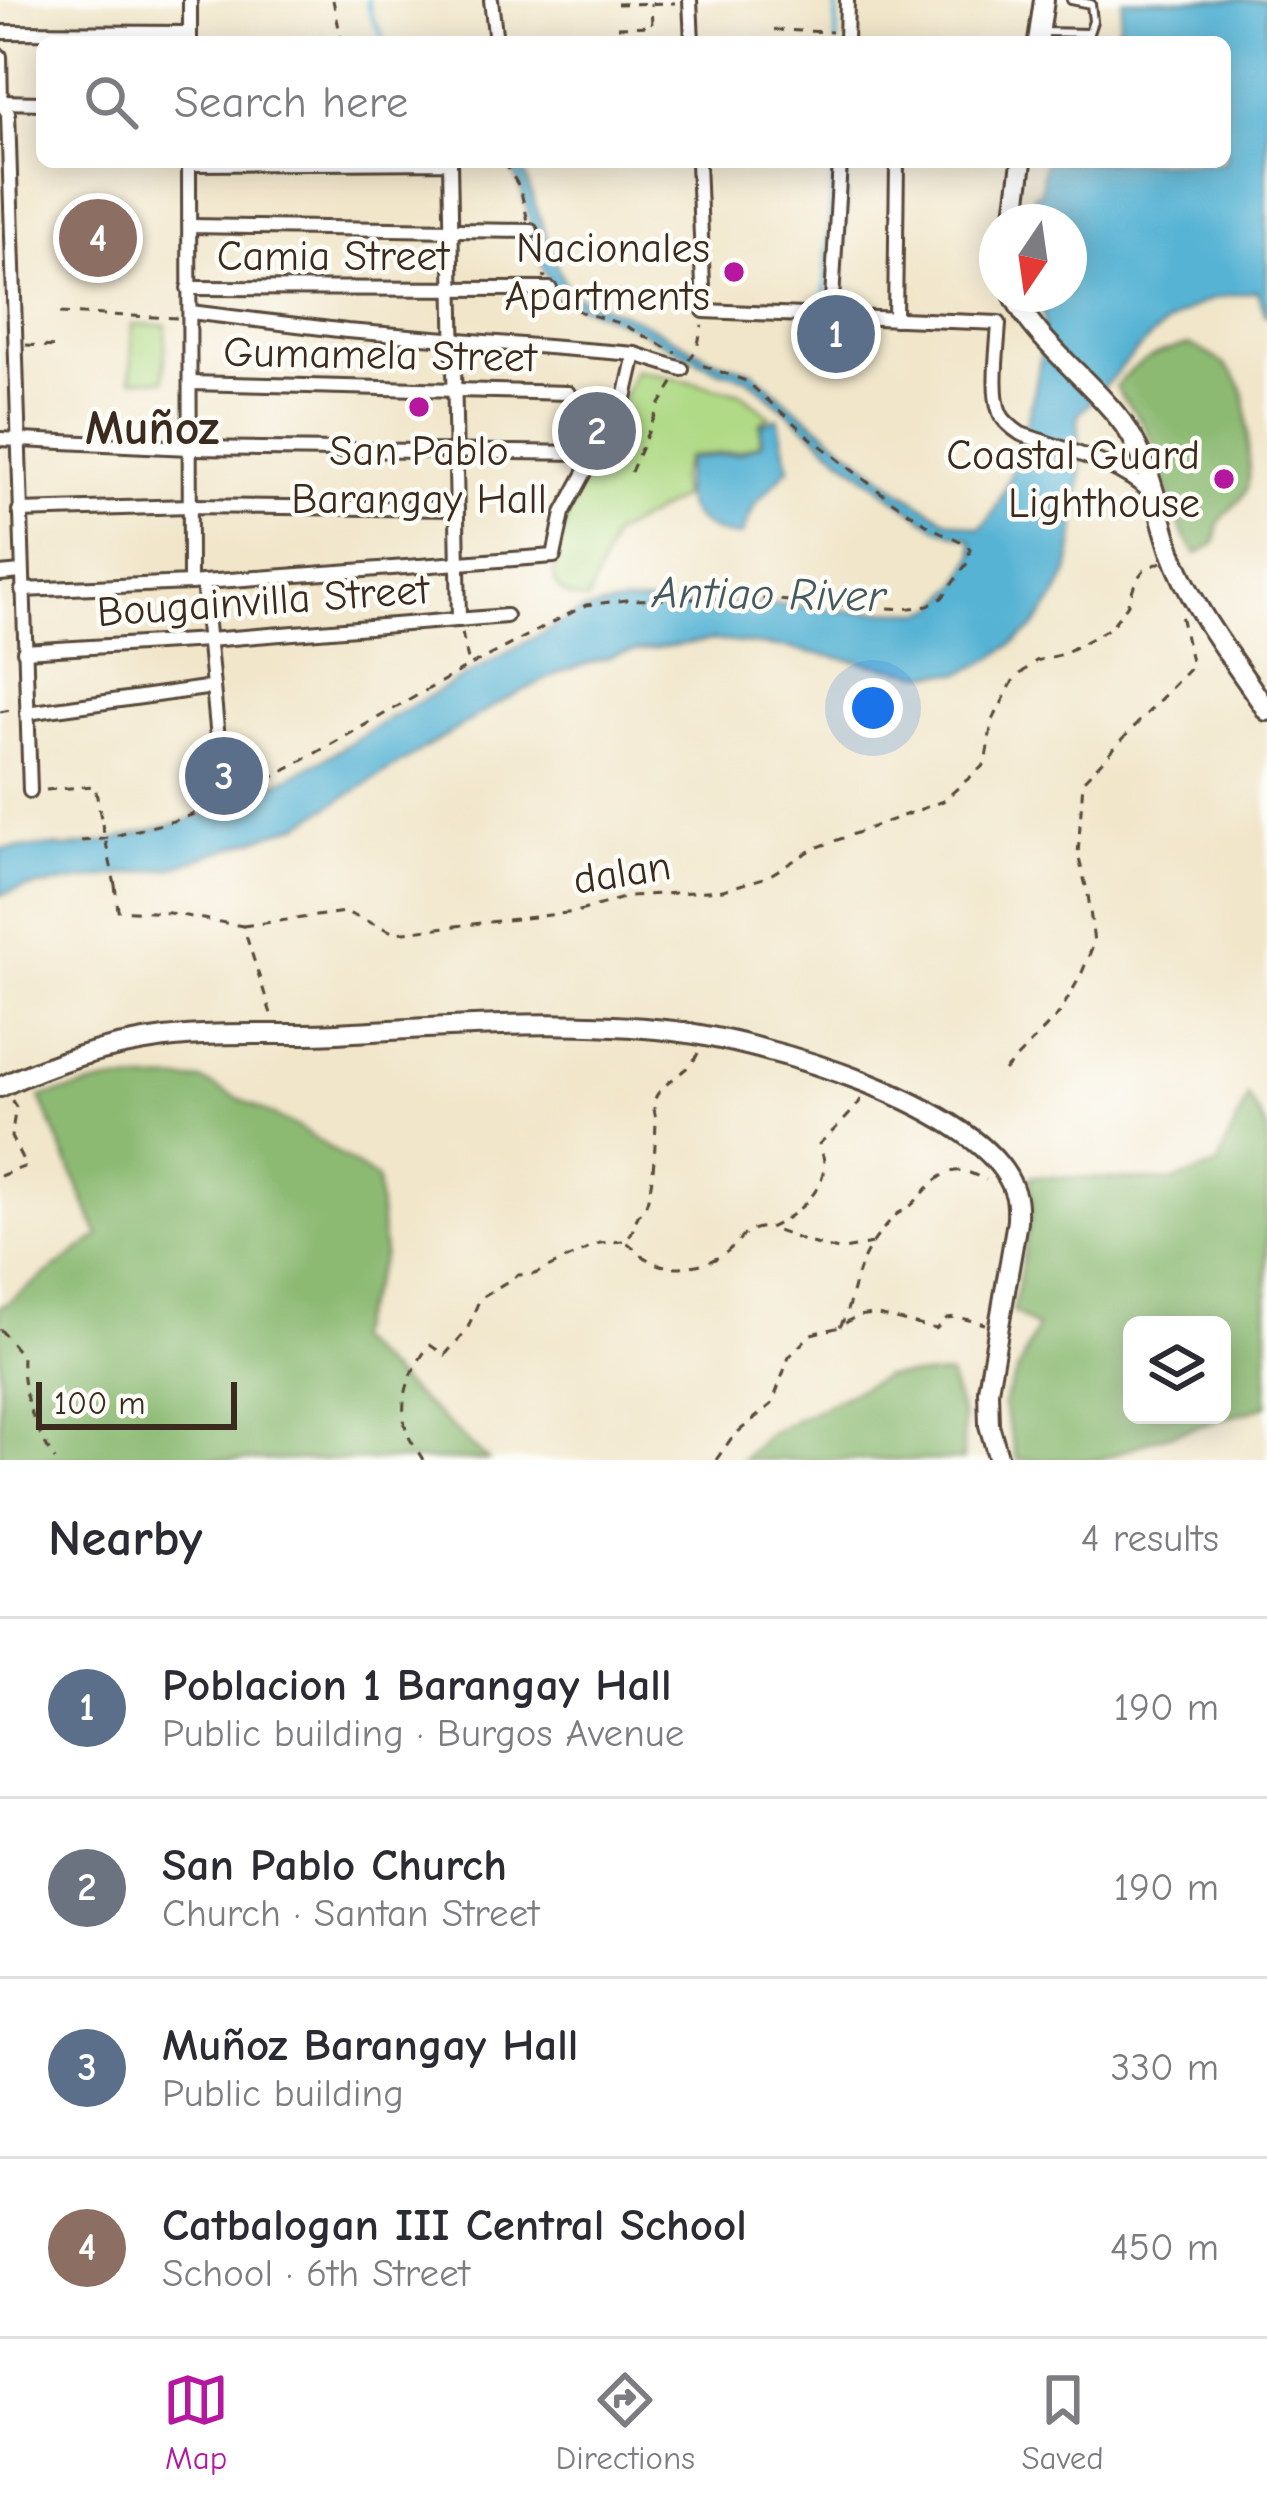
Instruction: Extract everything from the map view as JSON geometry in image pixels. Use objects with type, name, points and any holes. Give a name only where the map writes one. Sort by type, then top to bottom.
[{"type":"main road","points":[[1039,36],[1044,0]]},
{"type":"main road","points":[[1016,204],[1021,168]]},
{"type":"main road","points":[[1024,312],[1136,445],[1159,501],[1174,556],[1195,600],[1267,711]]},
{"type":"main road","points":[[2,1086],[73,1055],[166,1038],[497,1024],[613,1026],[694,1034],[848,1076],[923,1106],[979,1143],[1015,1193],[1017,1221],[988,1390],[989,1426],[999,1460]]},
{"type":"street","points":[[190,0],[190,36]]},
{"type":"street","points":[[490,0],[495,36]]},
{"type":"street","points":[[846,36],[847,0]]},
{"type":"street","points":[[690,1],[692,36]]},
{"type":"street","points":[[0,32],[127,36]]},
{"type":"street","points":[[0,56],[1,102],[8,113],[14,344],[7,370],[17,442],[30,791]]},
{"type":"street","points":[[1,102],[36,103]]},
{"type":"street","points":[[189,168],[190,506],[218,739]]},
{"type":"street","points":[[450,168],[459,620]]},
{"type":"street","points":[[698,168],[704,311],[999,323],[1000,415],[1021,434],[1133,479],[1159,501]]},
{"type":"street","points":[[831,316],[840,168]]},
{"type":"street","points":[[895,319],[897,168]]},
{"type":"street","points":[[190,226],[531,231]]},
{"type":"street","name":"Camia Street","points":[[188,288],[550,289]]},
{"type":"street","points":[[189,315],[635,354],[686,364]]},
{"type":"street","points":[[22,590],[196,583],[554,556],[563,513],[625,398],[635,354]]},
{"type":"street","name":"Gumamela Street","points":[[190,383],[568,393]]},
{"type":"street","points":[[0,439],[190,448],[586,453],[602,443]]},
{"type":"street","points":[[19,511],[190,506],[457,509]]},
{"type":"street","points":[[0,574],[21,572]]},
{"type":"street","name":"Bougainvilla Street","points":[[24,651],[506,616]]},
{"type":"street","points":[[27,713],[214,687]]},
{"type":"lane","points":[[1052,36],[1089,33],[1091,4],[1071,0]]},
{"type":"path","points":[[333,0],[341,36]]},
{"type":"path","points":[[616,4],[690,1]]},
{"type":"path","points":[[618,27],[652,26],[651,3]]},
{"type":"path","points":[[774,30],[836,36]]},
{"type":"path","points":[[81,842],[181,819],[240,796],[586,605],[749,598],[877,609],[928,606],[948,591],[968,562],[967,544],[934,530],[892,501],[746,381],[689,360],[622,324],[581,312],[555,297],[520,188],[508,168]]},
{"type":"path","points":[[631,472],[660,404],[697,349],[704,311]]},
{"type":"path","points":[[60,313],[189,315]]},
{"type":"path","points":[[14,344],[55,347]]},
{"type":"path","name":"dalan","points":[[30,791],[94,786],[118,910],[243,926],[345,912],[395,933],[576,912],[630,896],[723,890],[767,877],[813,849],[944,801],[985,764],[992,722],[1014,679],[1036,662],[1063,654],[1109,628],[1127,606],[1144,569],[1174,556]]},
{"type":"path","points":[[1004,1071],[1059,1014],[1094,943],[1078,856],[1083,781],[1192,666],[1179,611],[1195,600]]},
{"type":"path","points":[[459,620],[470,666]]},
{"type":"path","points":[[243,926],[277,1034]]},
{"type":"path","points":[[423,1460],[406,1432],[404,1397],[417,1361],[430,1345],[445,1355],[467,1330],[480,1298],[518,1275],[535,1274],[600,1243],[625,1241],[634,1232],[647,1196],[654,1103],[659,1090],[697,1059],[694,1034]]},
{"type":"path","points":[[769,1228],[784,1222],[819,1187],[824,1165],[819,1144],[862,1100],[848,1076]]},
{"type":"path","points":[[0,1176],[26,1166],[10,1138],[16,1108],[2,1086]]},
{"type":"path","points":[[840,1327],[872,1244],[894,1216],[934,1181],[958,1170],[1015,1193]]},
{"type":"path","points":[[625,1241],[652,1262],[699,1266],[728,1251],[752,1228],[769,1228],[838,1250],[872,1244]]},
{"type":"path","points":[[716,1460],[733,1436],[772,1404],[789,1357],[811,1334],[874,1314],[936,1329],[947,1318],[957,1317],[998,1328]]},
{"type":"path","points":[[0,1329],[22,1357],[21,1381],[42,1441],[55,1460]]},
{"type":"green space","points":[[132,324],[166,325],[164,380],[131,379]]},
{"type":"green space","points":[[1189,345],[1221,362],[1238,381],[1247,422],[1249,470],[1247,488],[1222,519],[1215,543],[1197,554],[1176,517],[1148,433],[1116,386],[1148,359]]},
{"type":"green space","points":[[636,370],[741,393],[770,416],[760,422],[760,443],[740,451],[687,457],[679,479],[681,498],[613,535],[588,600],[573,597],[556,583],[554,566],[560,541],[584,478]]},
{"type":"green space","points":[[201,1080],[299,1128],[377,1179],[384,1254],[352,1339],[488,1460],[0,1460],[0,1306],[99,1236],[40,1097],[109,1082]]},
{"type":"green space","points":[[1248,1096],[1267,1129],[1267,1406],[1231,1417],[1231,1316],[1123,1316],[1123,1424],[1206,1424],[1099,1460],[1017,1460],[1003,1404],[1037,1328],[1013,1311],[1032,1209],[1031,1176],[1174,1181],[1217,1166]]},
{"type":"green space","points":[[949,1375],[963,1419],[963,1460],[742,1460],[770,1433],[885,1376]]},
{"type":"water","points":[[1123,0],[1267,0],[1267,318],[1257,291],[1217,298],[1191,309],[1139,349],[1078,415],[1081,476],[1068,573],[1033,629],[962,673],[923,674],[787,648],[713,640],[622,653],[561,672],[499,703],[301,824],[171,868],[0,895],[0,849],[105,842],[242,801],[582,611],[626,603],[926,612],[937,607],[959,584],[974,555],[972,540],[935,527],[894,498],[748,378],[715,369],[625,323],[562,299],[543,268],[523,195],[510,168],[521,168],[571,294],[635,318],[713,359],[753,371],[902,492],[947,520],[980,528],[992,514],[1015,463],[1033,398],[1043,340],[1042,312],[1087,312],[1087,204],[1033,204],[1034,194],[1041,193],[1043,168],[1231,168],[1231,36],[1115,36]]},
{"type":"water","points":[[778,418],[789,468],[755,504],[742,535],[720,533],[697,520],[684,497],[689,459],[739,453],[762,444],[761,424]]},
{"type":"waterway","points":[[367,0],[382,36]]},
{"type":"waterway","points":[[836,36],[837,0]]},
{"type":"waterway","points":[[834,168],[823,322],[844,323]]},
{"type":"waterway","points":[[840,312],[847,168]]},
{"type":"place","name":"Catbalogan III Central School","points":[[98,238]]},
{"type":"place","name":"Nacionales Apartments","points":[[734,272]]},
{"type":"place","name":"Poblacion 1 Barangay Hall","points":[[836,334]]},
{"type":"place","name":"San Pablo Barangay Hall","points":[[419,407]]},
{"type":"place","name":"San Pablo Church","points":[[597,431]]},
{"type":"place","name":"Coastal Guard Lighthouse","points":[[1224,479]]},
{"type":"place","name":"Muñoz Barangay Hall","points":[[224,776]]},
{"type":"district","name":"Muñoz","points":[[152,428]]},
{"type":"water label","name":"Antiao River","points":[[769,594]]}]
